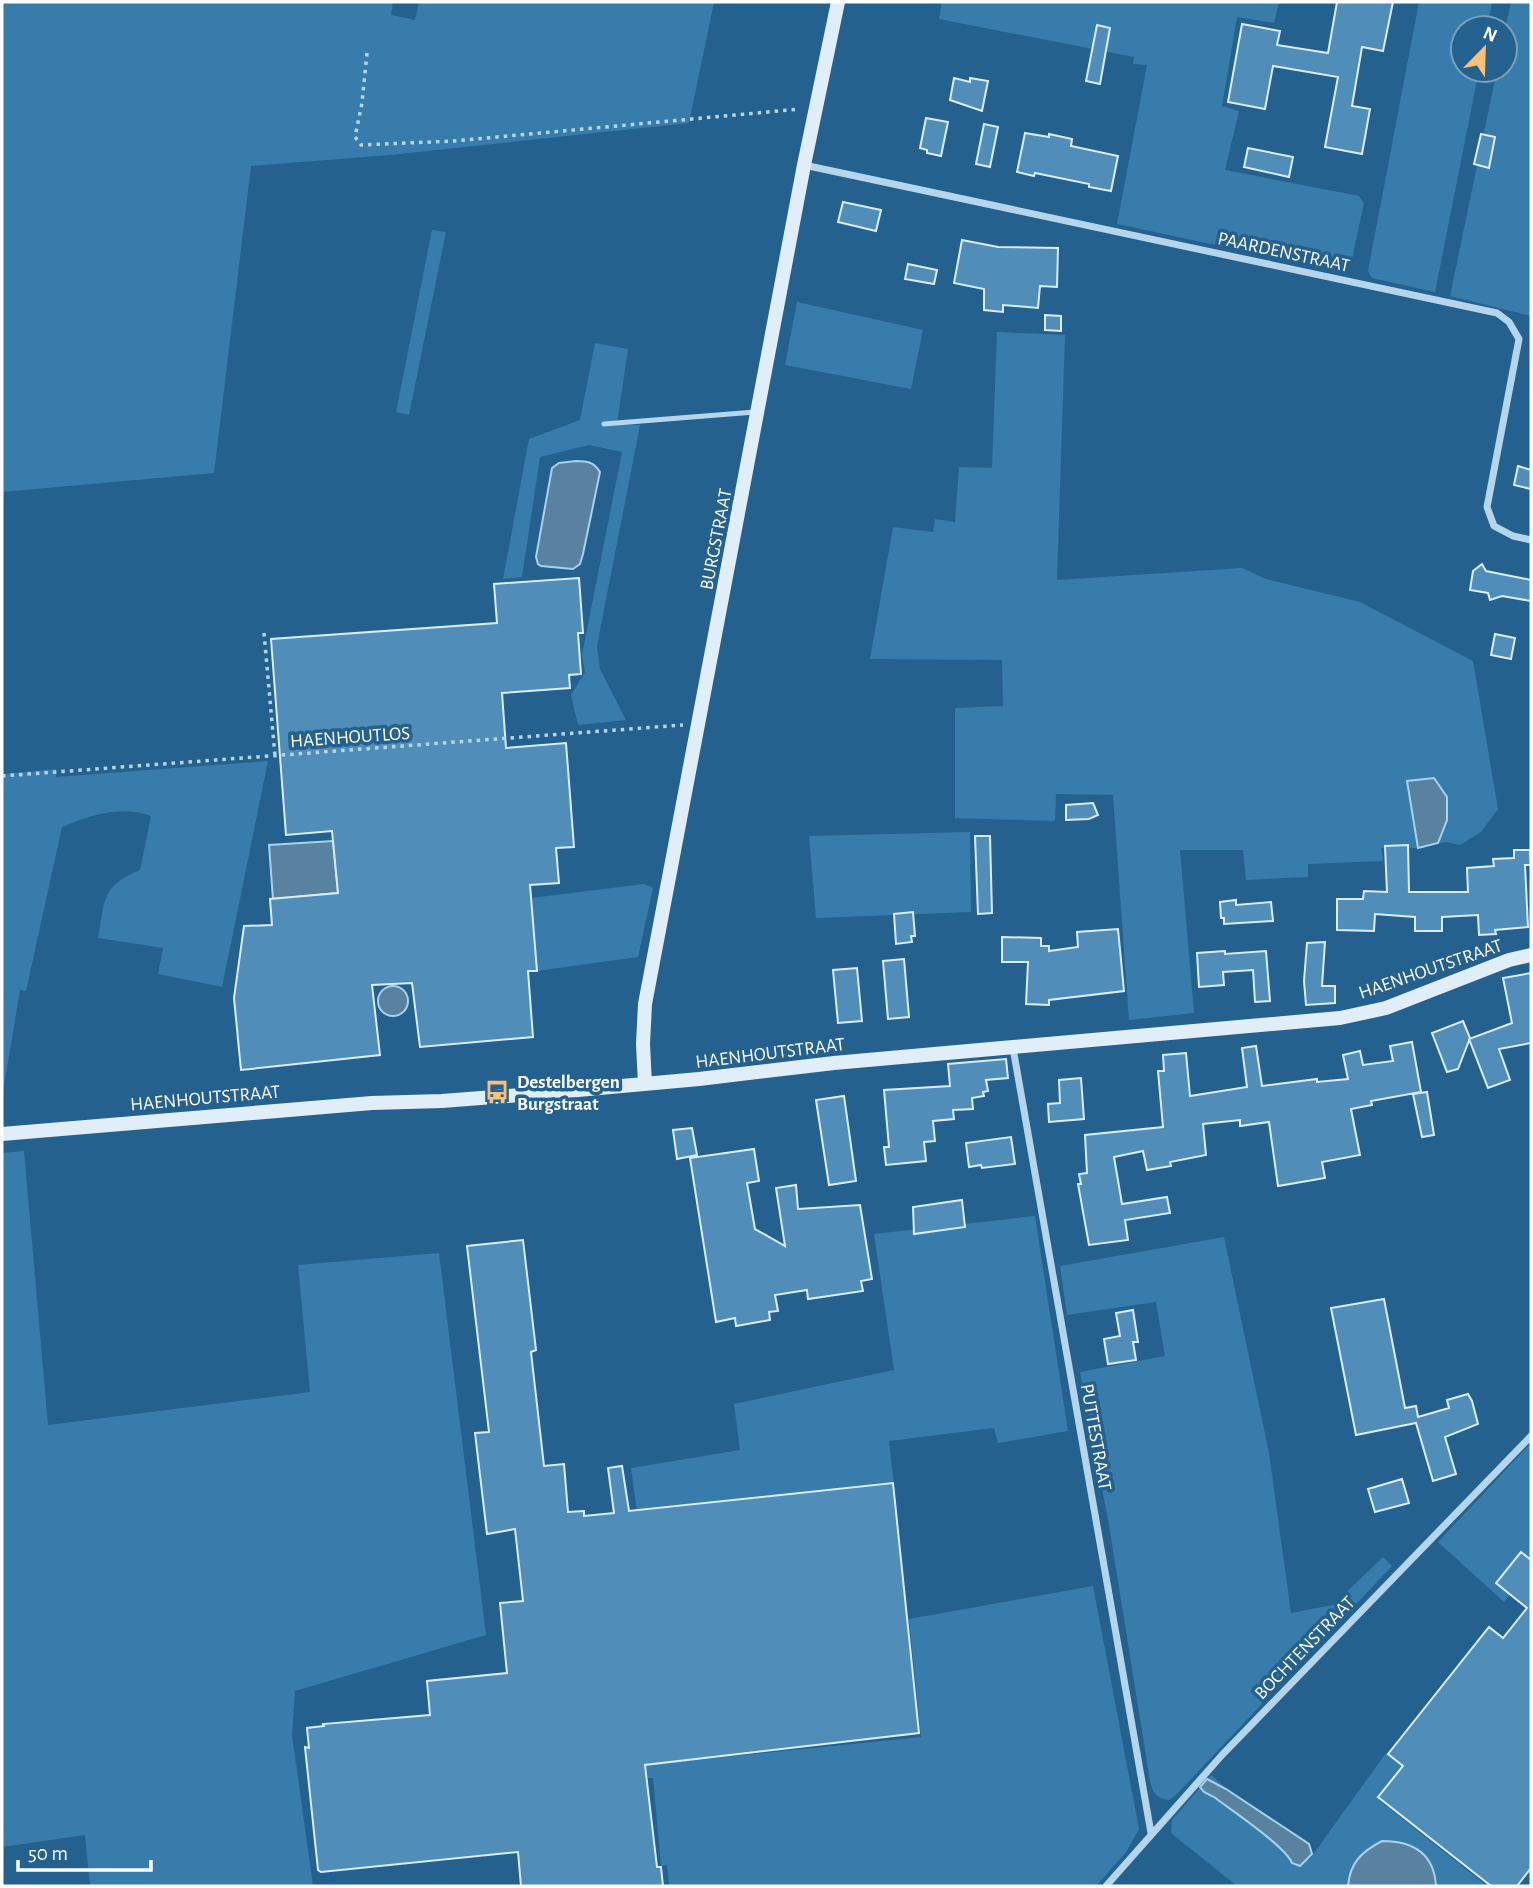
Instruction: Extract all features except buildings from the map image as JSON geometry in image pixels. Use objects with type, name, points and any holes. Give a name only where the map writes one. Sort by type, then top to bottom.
[{"type":"street","name":"BURGSTRAAT","points":[[645,1084],[645,1004],[804,166],[838,2]]},
{"type":"street","name":"PAARDENSTRAAT","points":[[804,166],[1497,313],[1509,322],[1518,339],[1487,507],[1494,526],[1513,536],[1531,540]]},
{"type":"street","name":"HAENHOUTSTRAAT","points":[[2,1134],[372,1103],[442,1101],[645,1084],[822,1064],[1340,1018],[1386,1008],[1508,960],[1531,955]]},
{"type":"street","name":"PUTTESTRAAT","points":[[1013,1047],[1151,1833]]},
{"type":"street","name":"BOCHTENSTRAAT","points":[[1106,1886],[1151,1833],[1295,1679],[1531,1436]]},
{"type":"lane","points":[[604,425],[758,412]]},
{"type":"path","points":[[367,53],[362,103],[355,137],[361,145],[454,141],[816,107]]},
{"type":"path","points":[[264,633],[275,756]]},
{"type":"path","name":"HAENHOUTLOS","points":[[2,776],[699,724]]},
{"type":"shaded area","points":[[2,2],[393,2],[391,15],[415,20],[419,2],[714,2],[689,123],[390,155],[251,166],[214,473],[2,492]]},
{"type":"shaded area","points":[[942,2],[1279,2],[1274,23],[1237,17],[1222,106],[1239,111],[1225,170],[1359,196],[1364,203],[1351,264],[1338,271],[1117,224],[1147,65],[1133,64],[1134,57],[939,19]]},
{"type":"shaded area","points":[[1419,2],[1492,2],[1490,14],[1449,14],[1449,84],[1476,84],[1435,292],[1372,278],[1368,271]]},
{"type":"shaded area","points":[[1511,2],[1531,2],[1531,316],[1450,296],[1494,84],[1519,84],[1519,14],[1508,14]]},
{"type":"shaded area","points":[[432,230],[446,232],[409,415],[396,412]]},
{"type":"shaded area","points":[[797,302],[923,330],[911,389],[785,365]]},
{"type":"shaded area","points":[[997,332],[1065,335],[1057,580],[1242,568],[1266,579],[1360,602],[1473,661],[1498,809],[1481,832],[1460,845],[1438,843],[1447,820],[1447,797],[1407,781],[1418,848],[1381,848],[1383,861],[1308,864],[1308,877],[1246,880],[1243,850],[1180,850],[1194,1013],[1129,1020],[1113,795],[1056,794],[1055,821],[955,818],[955,708],[1003,706],[1002,660],[870,659],[893,527],[933,532],[935,519],[955,522],[959,467],[992,468]]},
{"type":"shaded area","points":[[595,343],[628,349],[617,424],[640,425],[597,646],[600,669],[626,720],[578,725],[571,695],[585,672],[582,655],[622,452],[589,445],[540,457],[522,577],[503,579],[529,439],[580,420]]},
{"type":"shaded area","points":[[559,463],[590,463],[600,472],[580,564],[573,569],[541,566],[536,557],[552,468]]},
{"type":"shaded area","points":[[268,761],[222,987],[158,974],[163,948],[98,938],[104,904],[111,889],[127,876],[140,870],[151,816],[117,811],[95,815],[62,827],[26,991],[20,990],[2,1098],[2,774],[56,769],[56,777]]},
{"type":"shaded area","points":[[1434,778],[1447,797],[1447,820],[1438,843],[1418,848],[1407,781]]},
{"type":"shaded area","points":[[970,832],[971,912],[816,918],[809,836]]},
{"type":"shaded area","points":[[333,841],[338,893],[273,899],[269,845]]},
{"type":"shaded area","points":[[644,884],[653,888],[638,957],[537,971],[531,898]]},
{"type":"shaded area","points":[[393,986],[404,990],[408,1001],[404,1012],[393,1016],[382,1012],[378,1001],[382,990]]},
{"type":"shaded area","points":[[24,1151],[48,1425],[310,1392],[298,1265],[439,1253],[486,1635],[295,1691],[292,1735],[313,1886],[90,1886],[85,1835],[2,1847],[2,1153]]},
{"type":"shaded area","points":[[1035,1216],[1068,1431],[998,1443],[994,1428],[889,1441],[894,1486],[637,1512],[631,1468],[740,1450],[734,1404],[894,1370],[874,1234]]},
{"type":"shaded area","points":[[1224,1237],[1269,1453],[1291,1613],[1333,1605],[1383,1557],[1392,1566],[1169,1800],[1156,1794],[1150,1781],[1109,1525],[1080,1372],[1165,1356],[1156,1302],[1067,1315],[1060,1266]]},
{"type":"shaded area","points":[[1531,1443],[1531,1568],[1504,1602],[1438,1542]]},
{"type":"shaded area","points":[[1093,1586],[1139,1829],[1126,1852],[1096,1886],[669,1886],[667,1865],[661,1866],[653,1778],[646,1778],[645,1765],[921,1737],[909,1619]]},
{"type":"shaded area","points":[[1386,1753],[1405,1767],[1379,1800],[1487,1886],[1237,1886],[1171,1833],[1172,1820],[1211,1775],[1309,1860]]},
{"type":"shaded area","points":[[1207,1779],[1309,1844],[1312,1854],[1300,1866],[1292,1863],[1269,1838],[1204,1792],[1200,1787]]},
{"type":"shaded area","points":[[1382,1841],[1403,1843],[1420,1851],[1431,1865],[1436,1886],[1348,1886],[1351,1871],[1358,1859]]},
{"type":"place","name":"Destelbergen Burgstraat","points":[[497,1092]]}]
